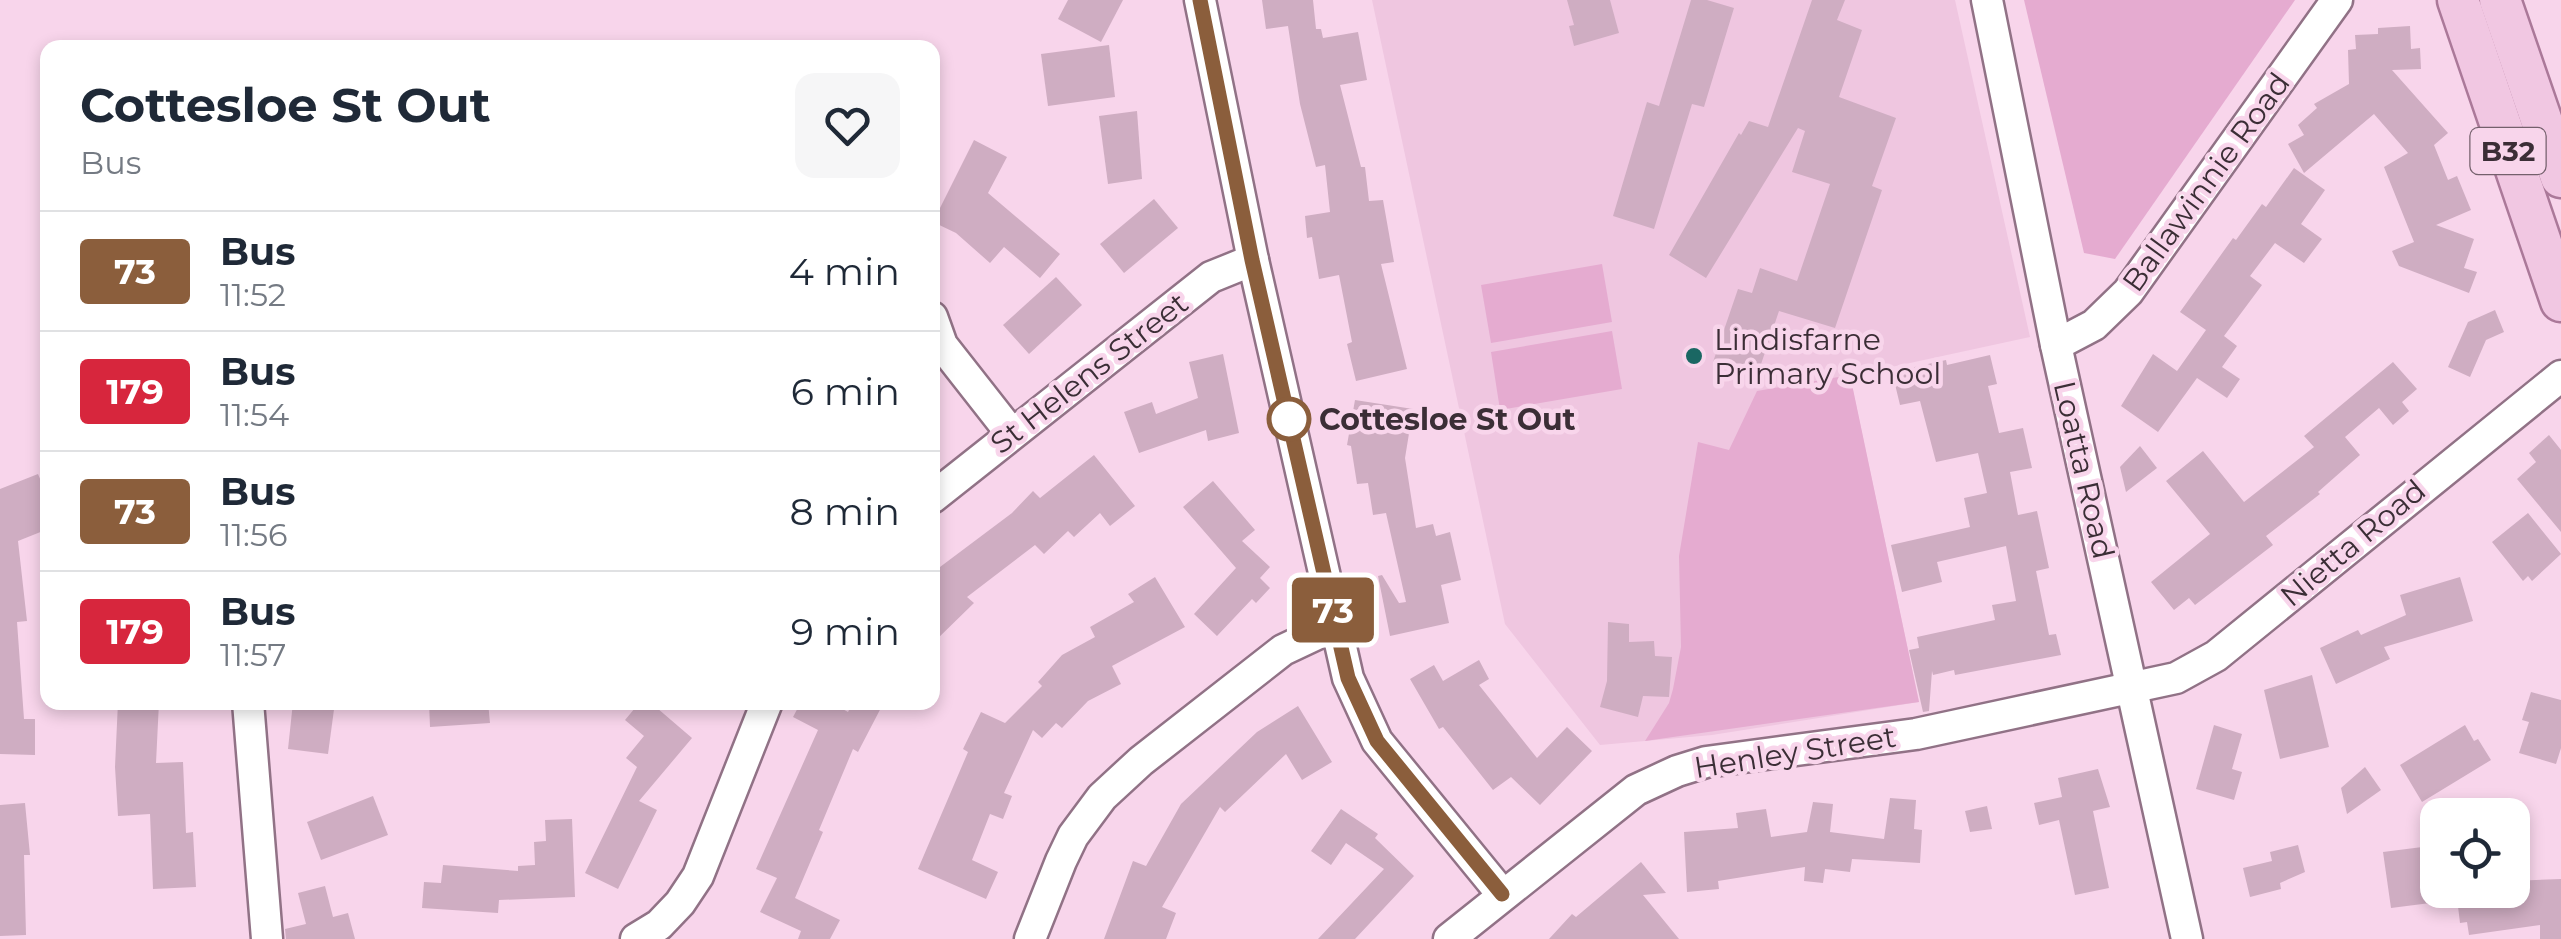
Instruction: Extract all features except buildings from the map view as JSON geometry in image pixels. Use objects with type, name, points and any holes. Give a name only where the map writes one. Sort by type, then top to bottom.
[{"type":"main road","name":"B32","points":[[2458,0],[2561,301]]},
{"type":"main road","name":"B32","points":[[2500,0],[2561,177]]},
{"type":"street","points":[[1200,0],[1252,260],[1348,678],[1377,741],[1502,894]]},
{"type":"street","name":"Loatta Road","points":[[1987,0],[2056,345],[2134,687],[2186,939]]},
{"type":"street","name":"Ballawinnie Road","points":[[2056,345],[2094,324],[2128,292],[2337,0]]},
{"type":"street","name":"St Helens Street","points":[[940,491],[1211,277],[1252,260]]},
{"type":"street","points":[[940,339],[1011,433]]},
{"type":"street","name":"Nietta Road","points":[[2134,687],[2176,678],[2216,656],[2561,376]]},
{"type":"street","points":[[1030,939],[1061,861],[1102,796],[1283,650],[1336,626]]},
{"type":"street","name":"Henley Street","points":[[1448,939],[1636,790],[1677,771],[1706,762],[1916,734],[2134,687]]},
{"type":"street","points":[[249,710],[267,939]]},
{"type":"street","points":[[636,939],[660,925],[698,876],[764,710]]},
{"type":"shaded area","name":"Lindisfarne Primary School","points":[[1372,0],[1955,0],[2030,337],[1850,376],[1919,702],[1712,735],[1600,745],[1505,624]]},
{"type":"shaded area","points":[[2024,0],[2295,0],[2115,259],[2084,253]]},
{"type":"shaded area","points":[[1602,264],[1612,322],[1491,343],[1481,285]]},
{"type":"shaded area","points":[[1612,331],[1622,389],[1500,410],[1491,352]]},
{"type":"shaded area","points":[[1850,375],[1919,702],[1645,741],[1669,703],[1681,647],[1679,556],[1698,442],[1729,450],[1757,391]]},
{"type":"bus line","name":"73","points":[[1200,0],[1252,260],[1348,678],[1377,741],[1502,894]]},
{"type":"place","name":"Lindisfarne Primary School","points":[[1694,356]]},
{"type":"place","name":"Cottesloe St Out","points":[[1289,419]]}]
